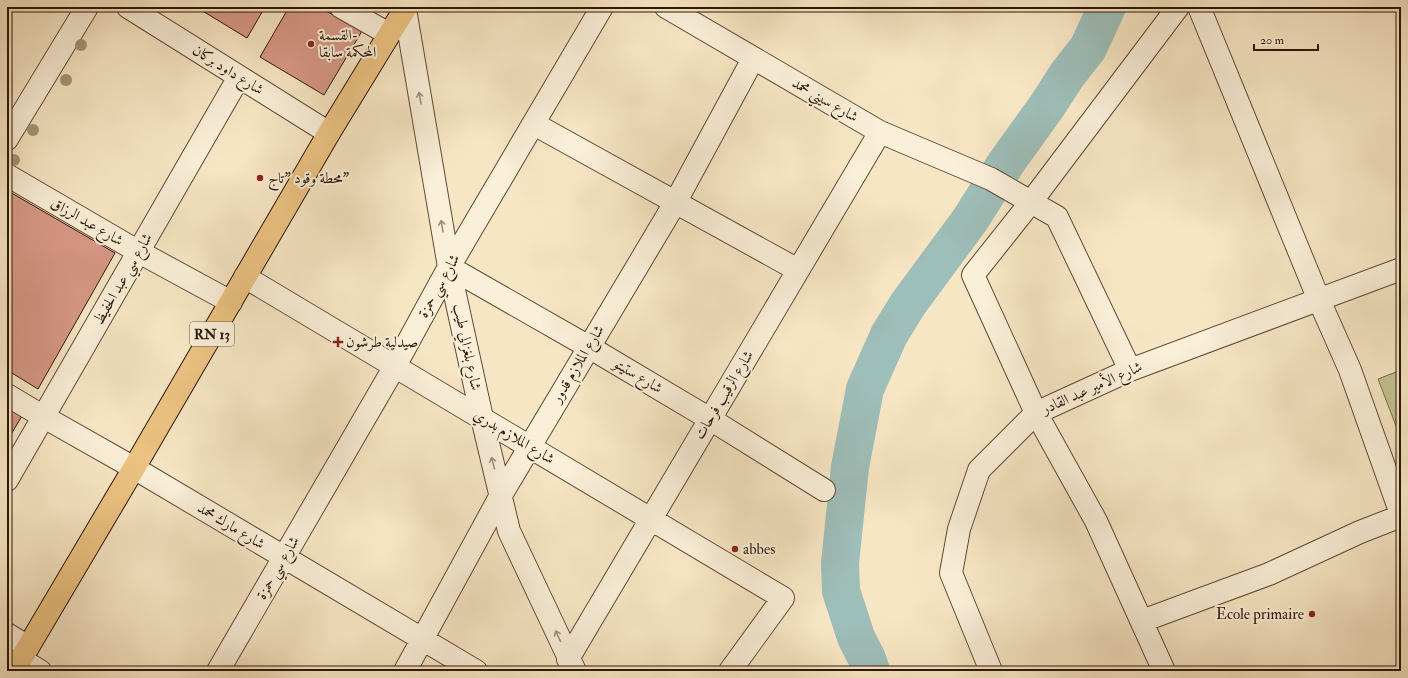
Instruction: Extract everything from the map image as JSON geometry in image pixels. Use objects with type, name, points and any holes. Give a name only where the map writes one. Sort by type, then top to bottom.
[{"type":"main road","name":"RN 13","points":[[21,659],[329,133],[405,8]]},
{"type":"street","points":[[7,139],[87,7]]},
{"type":"street","name":"شارع داود بركان","points":[[128,7],[329,133]]},
{"type":"street","points":[[341,7],[389,34]]},
{"type":"street","name":"شارع سي حمزة","points":[[218,671],[395,366],[449,267],[602,7]]},
{"type":"street","name":"شارع سيني محمد","points":[[666,7],[880,132],[991,179],[1057,217],[1130,370]]},
{"type":"street","points":[[1164,671],[1096,521],[1036,413],[973,275],[1031,202],[1178,7]]},
{"type":"street","points":[[1142,621],[1269,574],[1360,532],[1401,515],[1350,370],[1319,300],[1199,7]]},
{"type":"street","name":"شارع بلغزالي طيب","points":[[405,8],[449,267],[482,418],[509,531],[572,665]]},
{"type":"street","name":"شارع الملازم قدور","points":[[405,671],[501,495],[675,203],[753,59]]},
{"type":"street","name":"شارع سي عبد الحفيظ","points":[[7,480],[239,77]]},
{"type":"street","points":[[534,124],[798,270]]},
{"type":"street","name":"شارع الرقيب فرحات","points":[[572,665],[651,519],[880,132]]},
{"type":"street","name":"شارع عبد الرزاق","points":[[7,175],[139,252],[231,302]]},
{"type":"street","name":"شارع ستيتو","points":[[449,267],[589,347],[710,419],[824,490]]},
{"type":"street","name":"شارع الأمير عبد القادر","points":[[991,671],[951,573],[959,530],[979,470],[1036,413],[1130,370],[1401,269]]},
{"type":"street","name":"شارع الملازم بدري","points":[[245,277],[783,598],[730,671]]},
{"type":"street","name":"شارع مارك محمد","points":[[7,395],[134,468],[476,671]]},
{"type":"street","points":[[7,634],[21,659],[40,671]]},
{"type":"green space","points":[[1401,370],[1401,439],[1378,379]]},
{"type":"building","points":[[196,7],[265,7],[247,38]]},
{"type":"building","name":"القسمة- المحكمة سابقا","points":[[289,7],[319,7],[362,31],[324,95],[260,57]]},
{"type":"building","points":[[10,192],[115,253],[38,389],[7,370],[7,197]]},
{"type":"building","points":[[7,407],[22,416],[7,441]]},
{"type":"waterway","points":[[871,671],[856,637],[841,591],[840,563],[850,467],[865,389],[889,335],[908,304],[970,220],[1006,163],[1047,106],[1067,75],[1088,48],[1107,7]]},
{"type":"place","name":"القسمة- المحكمة سابقا","points":[[311,44]]},
{"type":"place","name":"محطة وقود \"تاج\"","points":[[260,178]]},
{"type":"place","name":"صيدلية طرشون","points":[[338,342]]},
{"type":"place","name":"abbes","points":[[735,549]]},
{"type":"place","name":"Ecole primaire","points":[[1312,614]]}]
